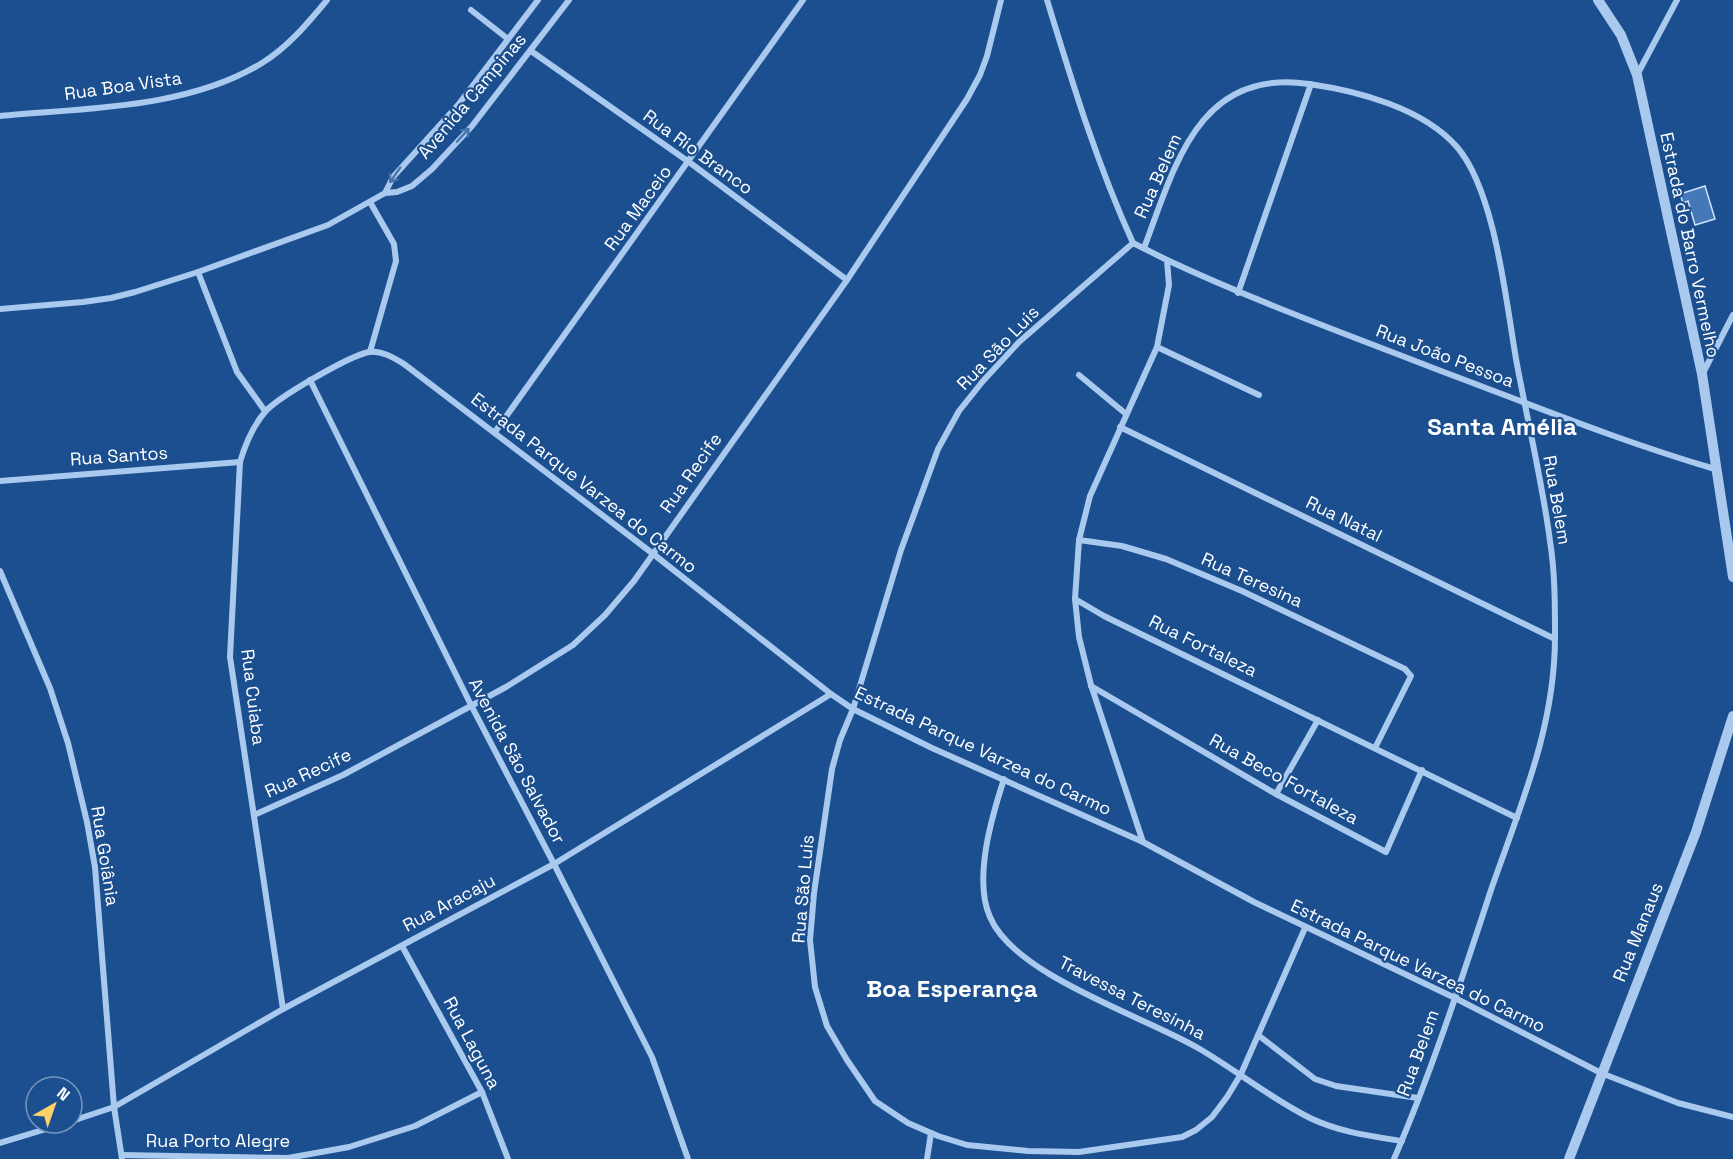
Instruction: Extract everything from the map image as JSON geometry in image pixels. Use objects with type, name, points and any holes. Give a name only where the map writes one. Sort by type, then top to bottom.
[{"type":"street","name":"Rua Boa Vista","points":[[0,116],[149,102],[215,87],[262,63],[301,32],[327,0]]},
{"type":"street","name":"Avenida Campinas","points":[[385,193],[393,177],[458,105],[538,0]]},
{"type":"street","name":"Avenida Campinas","points":[[198,272],[328,225],[385,193],[397,192],[412,186],[432,169],[472,126],[569,0]]},
{"type":"street","name":"Rua Maceio","points":[[495,432],[803,0]]},
{"type":"street","name":"Rua Recife","points":[[254,815],[343,775],[506,687],[573,645],[605,615],[634,581],[847,280],[967,99],[987,56],[1001,0]]},
{"type":"street","points":[[1047,0],[1084,121],[1112,196],[1133,243],[1167,260],[1168,285],[1157,347],[1090,496],[1079,540],[1075,599],[1079,637],[1091,686],[1143,842]]},
{"type":"street","name":"Estrada do Barro Vermelho","points":[[1598,0],[1621,35],[1636,75],[1702,374],[1733,577]]},
{"type":"street","points":[[1636,75],[1677,0]]},
{"type":"street","points":[[471,10],[508,39]]},
{"type":"street","name":"Rua Rio Branco","points":[[531,51],[689,162],[847,280]]},
{"type":"street","name":"Rua Belem","points":[[1144,248],[1176,162],[1194,130],[1226,98],[1266,84],[1287,82],[1311,84],[1377,100],[1407,110],[1446,136],[1458,148],[1470,167],[1485,203],[1496,247],[1551,544],[1555,639],[1550,706],[1535,766],[1455,998],[1394,1159]]},
{"type":"street","points":[[1238,293],[1311,84]]},
{"type":"street","points":[[310,380],[370,352],[396,261],[394,244],[370,202]]},
{"type":"street","name":"Rua São Luis","points":[[1133,243],[1018,342],[982,381],[959,411],[938,449],[901,550],[853,709],[840,740],[832,769],[814,893],[810,940],[815,987],[827,1026],[874,1101],[908,1123],[967,1145],[1028,1151],[1079,1152],[1182,1137],[1196,1130],[1212,1117],[1241,1074],[1305,928]]},
{"type":"street","name":"Rua João Pessoa","points":[[1167,260],[1238,293],[1524,402],[1715,469]]},
{"type":"street","points":[[0,309],[111,298],[198,272],[237,372],[265,411]]},
{"type":"street","points":[[1702,374],[1733,315]]},
{"type":"street","points":[[1157,347],[1259,394]]},
{"type":"street","name":"Estrada Parque Varzea do Carmo","points":[[370,352],[388,355],[404,364],[853,709],[932,748],[1143,842],[1305,928],[1455,998],[1600,1073],[1678,1102],[1733,1117]]},
{"type":"street","points":[[1079,375],[1126,414]]},
{"type":"street","name":"Rua Cuiaba","points":[[283,1009],[230,657],[240,462],[245,445],[265,411],[310,380]]},
{"type":"street","name":"Avenida São Salvador","points":[[310,380],[471,705],[652,1057],[688,1159]]},
{"type":"street","name":"Rua Natal","points":[[1120,427],[1555,639]]},
{"type":"street","name":"Rua Santos","points":[[0,481],[240,462]]},
{"type":"street","name":"Rua Teresina","points":[[1079,540],[1122,546],[1166,559],[1242,591],[1405,669],[1411,676],[1375,748]]},
{"type":"street","name":"Rua Goiânia","points":[[0,571],[50,688],[68,743],[87,822],[95,867],[114,1107],[122,1157]]},
{"type":"street","name":"Rua Fortaleza","points":[[1075,599],[1517,818]]},
{"type":"street","name":"Rua Beco Fortaleza","points":[[1091,686],[1276,794],[1386,852],[1422,770]]},
{"type":"street","name":"Rua Aracaju","points":[[84,1117],[114,1107],[283,1009],[554,864],[831,694]]},
{"type":"street","name":"Rua Manaus","points":[[1569,1159],[1600,1073],[1696,831],[1733,716]]},
{"type":"street","points":[[1276,794],[1318,720]]},
{"type":"street","name":"Travessa Teresinha","points":[[1004,779],[988,844],[983,885],[989,916],[1003,939],[1031,963],[1082,991],[1196,1046],[1310,1118],[1350,1133],[1402,1141]]},
{"type":"street","name":"Rua Laguna","points":[[402,946],[483,1092],[508,1159]]},
{"type":"street","points":[[1258,1035],[1315,1079],[1336,1086],[1418,1098]]},
{"type":"street","name":"Rua Porto Alegre","points":[[122,1157],[288,1158],[349,1147],[415,1126],[483,1092]]},
{"type":"street","points":[[927,1159],[931,1133]]},
{"type":"street","points":[[0,1143],[26,1135]]},
{"type":"building","points":[[1705,186],[1715,219],[1695,225],[1688,201],[1683,203],[1680,194]]},
{"type":"district","name":"Santa Amélia","points":[[1502,427]]},
{"type":"district","name":"Boa Esperança","points":[[952,989]]}]
